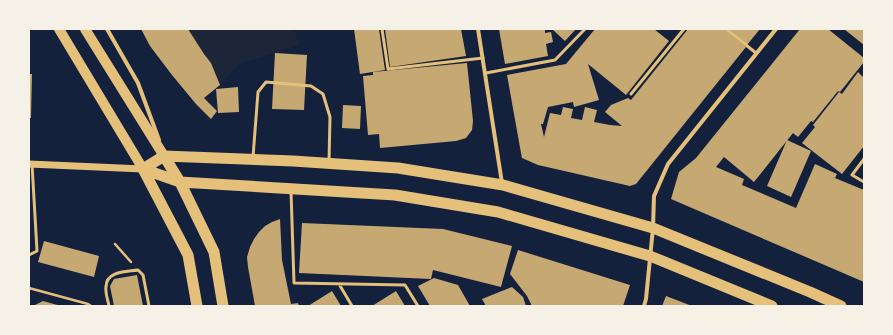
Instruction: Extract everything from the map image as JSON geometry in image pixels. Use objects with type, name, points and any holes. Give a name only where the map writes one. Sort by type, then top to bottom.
[{"type":"highway","points":[[164,156],[180,182],[214,252],[223,306]]},
{"type":"highway","points":[[143,169],[164,156],[398,168],[503,185],[653,228],[810,292],[840,306]]},
{"type":"highway","points":[[143,169],[180,182],[395,195],[498,212],[650,256],[772,306]]},
{"type":"highway","points":[[143,169],[188,255],[197,306]]},
{"type":"main road","points":[[59,29],[143,169]]},
{"type":"main road","points":[[85,29],[164,156]]},
{"type":"street","points":[[107,29],[138,83],[164,156]]},
{"type":"street","points":[[478,29],[503,185]]},
{"type":"street","points":[[644,306],[653,228],[654,196],[668,164],[776,29]]},
{"type":"street","points":[[30,164],[143,169]]},
{"type":"lane","points":[[382,29],[388,69],[483,58]]},
{"type":"lane","points":[[486,73],[555,60],[585,29]]},
{"type":"lane","points":[[631,94],[684,29]]},
{"type":"lane","points":[[726,29],[756,54]]},
{"type":"lane","points":[[252,160],[258,92],[266,82],[311,86],[323,94],[330,117],[329,164]]},
{"type":"lane","points":[[864,159],[852,176],[864,182]]},
{"type":"lane","points":[[29,255],[37,251],[30,164]]},
{"type":"lane","points":[[291,189],[294,284],[405,285],[418,306]]},
{"type":"lane","points":[[109,306],[106,287],[108,278],[114,274],[138,270],[143,275],[149,306]]},
{"type":"lane","points":[[339,284],[352,306]]},
{"type":"path","points":[[115,244],[138,270]]},
{"type":"path","points":[[29,288],[91,306]]},
{"type":"shaded area","points":[[188,29],[294,29],[299,45],[239,64],[220,85],[211,63]]},
{"type":"building","points":[[141,29],[188,29],[211,63],[220,85],[204,98],[217,111],[211,119],[196,104],[172,75],[150,46]]},
{"type":"building","points":[[354,29],[379,29],[385,70],[360,74]]},
{"type":"building","points":[[385,29],[461,29],[466,56],[390,67]]},
{"type":"building","points":[[499,29],[545,29],[545,33],[551,32],[553,42],[546,44],[548,56],[505,64]]},
{"type":"building","points":[[552,29],[576,29],[565,41]]},
{"type":"building","points":[[595,29],[654,29],[669,41],[626,95],[588,64],[599,100],[574,107],[573,102],[548,107],[543,124],[541,124],[544,137],[550,113],[561,115],[563,107],[573,109],[571,118],[582,120],[585,107],[597,110],[594,122],[622,126],[605,112],[611,105],[628,98],[631,100],[688,29],[724,29],[746,47],[636,184],[630,186],[538,165],[522,158],[507,75],[566,64]]},
{"type":"building","points":[[727,29],[760,29],[747,45]]},
{"type":"building","points":[[800,29],[828,29],[864,58],[864,62],[840,92],[838,91],[813,122],[811,121],[798,137],[793,133],[754,182],[724,157],[716,167],[744,179],[742,185],[796,208],[815,164],[837,174],[835,178],[864,190],[864,282],[671,199],[679,172],[696,158]]},
{"type":"building","points":[[844,29],[864,29],[864,45]]},
{"type":"building","points":[[275,53],[307,55],[304,110],[272,109]]},
{"type":"building","points":[[467,63],[473,121],[472,130],[466,138],[456,141],[380,148],[379,134],[368,135],[363,76],[373,75],[373,72]]},
{"type":"building","points":[[858,72],[864,78],[864,146],[842,174],[802,143],[815,127],[813,125],[839,92],[842,94]]},
{"type":"building","points":[[29,74],[32,74],[31,118],[29,118]]},
{"type":"building","points":[[238,87],[239,112],[218,113],[216,89]]},
{"type":"building","points":[[343,105],[361,106],[360,129],[342,128]]},
{"type":"building","points":[[787,140],[811,151],[791,197],[767,186]]},
{"type":"building","points":[[280,219],[282,260],[291,304],[298,303],[299,306],[255,306],[247,257],[250,247],[259,232],[265,226]]},
{"type":"building","points":[[302,223],[443,229],[512,246],[501,287],[433,270],[431,279],[299,273]]},
{"type":"building","points":[[44,241],[99,256],[94,277],[38,262]]},
{"type":"building","points":[[518,250],[630,285],[623,306],[532,306],[527,296],[510,274]]},
{"type":"building","points":[[137,275],[143,306],[114,306],[110,286],[114,279]]},
{"type":"building","points":[[434,278],[458,285],[470,306],[430,306],[418,286]]},
{"type":"building","points":[[512,287],[523,297],[526,306],[486,306],[482,299]]},
{"type":"building","points":[[332,291],[341,306],[308,306]]},
{"type":"building","points":[[396,291],[405,306],[372,306]]},
{"type":"building","points":[[666,296],[692,306],[662,306]]},
{"type":"building","points":[[43,301],[61,306],[33,306]]}]
